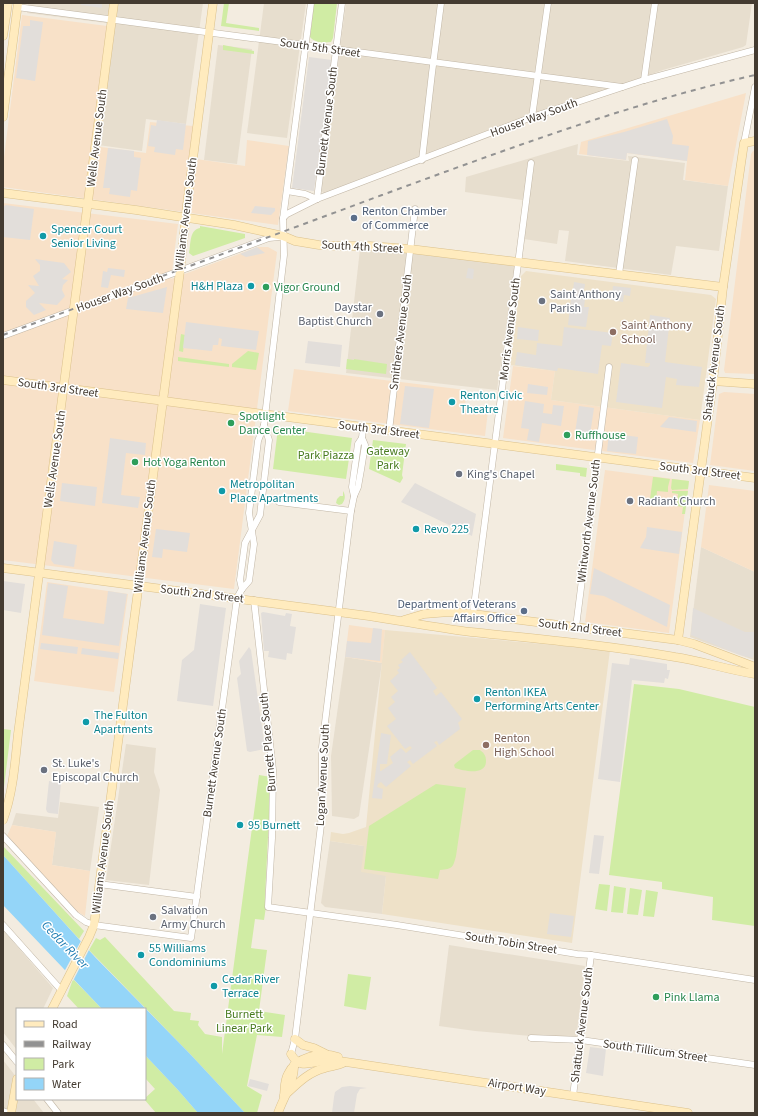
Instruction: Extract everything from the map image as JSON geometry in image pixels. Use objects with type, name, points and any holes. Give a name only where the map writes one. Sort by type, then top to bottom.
[{"type":"street","points":[[3,36],[8,3]]},
{"type":"street","name":"Wells Avenue South","points":[[3,820],[11,787],[114,3]]},
{"type":"street","name":"Williams Avenue South","points":[[53,1008],[90,937],[94,925],[180,271],[185,218],[213,3]]},
{"type":"street","name":"Burnett Avenue South","points":[[94,925],[191,938],[237,598],[249,581],[254,544],[250,506],[258,441],[264,426],[284,255],[283,218],[311,3]]},
{"type":"street","name":"Burnett Avenue South","points":[[317,199],[342,3]]},
{"type":"street","points":[[422,160],[441,3]]},
{"type":"street","points":[[532,117],[548,3]]},
{"type":"street","points":[[644,80],[655,3]]},
{"type":"street","points":[[3,117],[18,5]]},
{"type":"street","name":"South 5th Street","points":[[18,5],[112,20],[622,88]]},
{"type":"street","points":[[755,46],[755,51]]},
{"type":"street","name":"Houser Way South","points":[[317,199],[532,117],[644,80],[755,51]]},
{"type":"street","name":"Shattuck Avenue South","points":[[678,640],[713,381],[723,287],[744,143],[755,86]]},
{"type":"street","points":[[744,143],[755,141]]},
{"type":"street","points":[[619,274],[635,160]]},
{"type":"street","name":"Morris Avenue South","points":[[473,614],[531,163]]},
{"type":"street","points":[[287,191],[305,194],[317,199]]},
{"type":"street","name":"South 4th Street","points":[[3,193],[234,225],[283,236],[295,241],[319,245],[370,246],[410,249],[723,287]]},
{"type":"street","points":[[283,218],[287,214],[317,199]]},
{"type":"street","name":"Smithers Avenue South","points":[[389,431],[415,208]]},
{"type":"street","name":"Houser Way South","points":[[3,336],[269,238],[283,236]]},
{"type":"street","points":[[712,286],[721,305]]},
{"type":"street","name":"Whitworth Avenue South","points":[[576,627],[609,367]]},
{"type":"street","name":"South 3rd Street","points":[[3,380],[755,478]]},
{"type":"street","points":[[713,381],[755,384]]},
{"type":"street","name":"Burnett Avenue South","points":[[242,589],[240,580],[245,543],[260,515],[269,440],[264,426]]},
{"type":"street","name":"Logan Avenue South","points":[[291,1054],[295,1039],[321,825],[322,746],[354,496],[358,487],[365,445],[362,438],[363,428]]},
{"type":"street","points":[[279,502],[352,511]]},
{"type":"street","name":"South 2nd Street","points":[[3,568],[401,620],[438,628],[573,643],[671,656],[755,674]]},
{"type":"street","name":"Burnett Place South","points":[[254,600],[273,770],[272,838],[268,907]]},
{"type":"street","name":"South 2nd Street","points":[[401,620],[424,614],[449,612],[678,640],[694,644],[755,667]]},
{"type":"street","points":[[3,836],[76,915],[86,922],[94,925]]},
{"type":"street","points":[[100,884],[197,897]]},
{"type":"street","name":"South Tobin Street","points":[[268,907],[397,925],[577,954],[755,980]]},
{"type":"street","points":[[3,925],[62,991]]},
{"type":"street","name":"Shattuck Avenue South","points":[[573,1096],[591,955]]},
{"type":"street","name":"South Tillicum Street","points":[[531,1038],[581,1040],[755,1065]]},
{"type":"street","points":[[295,1039],[303,1045],[337,1056],[346,1062]]},
{"type":"street","points":[[3,1045],[16,1061]]},
{"type":"street","points":[[278,1113],[293,1078],[296,1064],[291,1054]]},
{"type":"street","points":[[284,1096],[285,1082],[291,1054]]},
{"type":"street","points":[[288,1073],[296,1064],[310,1057],[327,1054]]},
{"type":"street","points":[[296,1064],[306,1064],[324,1060],[346,1062]]},
{"type":"street","points":[[284,1096],[310,1073],[346,1062]]},
{"type":"street","name":"Airport Way","points":[[346,1062],[688,1113]]},
{"type":"street","points":[[11,1113],[16,1085]]},
{"type":"street","points":[[48,1100],[58,1113]]},
{"type":"street","points":[[3,1112],[8,1113]]},
{"type":"shaded area","points":[[28,3],[203,3],[186,124],[146,119],[142,151],[98,145],[114,24],[27,13]]},
{"type":"shaded area","points":[[81,3],[102,3],[102,8],[81,5]]},
{"type":"shaded area","points":[[264,3],[306,3],[287,138],[247,133]]},
{"type":"shaded area","points":[[346,3],[752,3],[746,45],[743,47],[663,70],[323,193],[321,190]]},
{"type":"shaded area","points":[[22,15],[107,26],[93,146],[146,153],[150,122],[193,126],[189,158],[245,166],[247,140],[289,146],[278,225],[3,187],[3,165]]},
{"type":"shaded area","points":[[30,20],[43,22],[35,81],[16,78],[23,26],[30,26]]},
{"type":"shaded area","points":[[218,45],[252,49],[237,164],[204,160]]},
{"type":"shaded area","points":[[309,57],[332,60],[314,191],[292,188]]},
{"type":"shaded area","points":[[746,93],[728,186],[685,180],[687,161],[627,153],[626,160],[579,154],[581,142]]},
{"type":"shaded area","points":[[667,119],[673,136],[672,144],[689,146],[687,161],[627,153],[626,160],[587,155],[588,141]]},
{"type":"shaded area","points":[[157,120],[186,124],[183,150],[176,149],[175,155],[154,152],[155,147],[148,146],[151,125],[156,126]]},
{"type":"shaded area","points":[[578,144],[577,155],[629,161],[628,156],[685,163],[683,180],[728,186],[719,251],[676,246],[671,275],[565,261],[569,231],[559,230],[557,244],[524,239],[529,201],[465,192],[466,177]]},
{"type":"shaded area","points":[[108,148],[134,151],[134,157],[141,158],[137,191],[131,190],[130,197],[109,194],[110,188],[103,188]]},
{"type":"shaded area","points":[[755,150],[755,374],[725,373],[724,370],[751,154]]},
{"type":"shaded area","points":[[3,203],[178,224],[171,279],[258,247],[268,247],[277,252],[234,589],[3,560]]},
{"type":"shaded area","points":[[6,205],[34,209],[30,240],[3,237],[3,207]]},
{"type":"shaded area","points":[[255,206],[275,208],[275,211],[271,215],[251,213]]},
{"type":"shaded area","points":[[257,247],[265,253],[246,257],[240,254]]},
{"type":"shaded area","points":[[370,247],[515,265],[497,390],[346,373],[360,249]]},
{"type":"shaded area","points":[[35,259],[64,263],[71,272],[62,279],[68,280],[63,285],[62,290],[65,296],[57,305],[39,303],[46,310],[34,315],[26,307],[26,301],[35,293],[28,285],[39,286],[33,276],[40,271],[40,265]]},
{"type":"shaded area","points":[[108,268],[125,270],[124,277],[111,275],[108,288],[101,287],[103,271],[107,272]]},
{"type":"shaded area","points":[[468,268],[474,269],[473,279],[466,278]]},
{"type":"shaded area","name":"Saint Anthony School","points":[[526,271],[711,295],[716,299],[700,420],[551,400],[555,371],[510,365],[521,276]]},
{"type":"shaded area","points":[[574,282],[585,284],[584,291],[586,291],[584,307],[589,307],[586,327],[568,325],[571,298],[578,298],[572,297]]},
{"type":"shaded area","points":[[613,286],[631,288],[630,296],[624,295],[623,302],[611,300]]},
{"type":"shaded area","points":[[167,287],[163,313],[126,309],[128,298]]},
{"type":"shaded area","points":[[650,315],[670,318],[665,362],[702,367],[699,387],[676,385],[677,379],[666,377],[662,408],[616,402],[621,363],[648,367],[650,365],[650,363],[645,363]]},
{"type":"shaded area","points":[[186,322],[259,331],[256,350],[221,346],[222,339],[219,338],[218,345],[213,345],[212,351],[183,348]]},
{"type":"shaded area","points":[[518,327],[539,330],[538,341],[517,339]]},
{"type":"shaded area","points":[[564,327],[613,333],[611,346],[602,345],[598,374],[558,368],[557,371],[515,365],[517,352],[536,355],[537,343],[562,346]]},
{"type":"shaded area","points":[[308,341],[342,345],[340,367],[305,363]]},
{"type":"shaded area","points":[[513,366],[555,371],[551,400],[700,420],[693,463],[503,438]]},
{"type":"shaded area","points":[[294,369],[466,390],[465,409],[488,411],[485,436],[288,411]]},
{"type":"shaded area","points":[[528,384],[548,387],[547,395],[527,393]]},
{"type":"shaded area","points":[[405,386],[434,389],[429,428],[400,424]]},
{"type":"shaded area","points":[[724,392],[755,394],[755,471],[710,465],[719,394]]},
{"type":"shaded area","points":[[525,401],[544,404],[543,413],[552,414],[553,405],[564,406],[561,426],[542,423],[539,442],[527,440],[529,429],[521,428]]},
{"type":"shaded area","points":[[579,406],[594,408],[590,435],[575,433]]},
{"type":"shaded area","points":[[669,417],[697,421],[696,432],[660,427]]},
{"type":"shaded area","points":[[609,433],[638,437],[636,454],[607,451]]},
{"type":"shaded area","points":[[110,438],[146,443],[145,455],[126,453],[121,495],[140,497],[138,508],[102,503]]},
{"type":"shaded area","points":[[605,470],[689,481],[669,633],[585,622]]},
{"type":"shaded area","points":[[62,483],[97,487],[95,506],[60,501]]},
{"type":"shaded area","points":[[415,483],[476,514],[472,536],[401,502]]},
{"type":"shaded area","points":[[709,485],[755,491],[755,572],[701,547]]},
{"type":"shaded area","points":[[647,527],[682,532],[679,554],[640,548],[646,537]]},
{"type":"shaded area","points":[[156,529],[190,533],[187,552],[163,549],[162,558],[152,557]]},
{"type":"shaded area","points":[[54,541],[77,545],[74,567],[54,564],[51,560]]},
{"type":"shaded area","points":[[701,547],[755,572],[754,660],[690,637]]},
{"type":"shaded area","points":[[594,568],[670,605],[667,627],[604,596],[590,594]]},
{"type":"shaded area","points":[[3,581],[25,584],[21,613],[3,610]]},
{"type":"shaded area","points":[[47,582],[128,594],[114,692],[34,681]]},
{"type":"shaded area","points":[[48,583],[68,586],[63,618],[104,624],[108,591],[127,594],[119,646],[42,635]]},
{"type":"shaded area","points":[[200,604],[226,608],[213,706],[177,701],[182,660],[194,650]]},
{"type":"shaded area","points":[[693,608],[745,632],[755,632],[753,658],[740,655],[691,635]]},
{"type":"shaded area","points":[[263,612],[285,616],[286,613],[292,614],[290,626],[296,627],[292,654],[287,653],[286,660],[268,657],[269,651],[264,651],[261,613]]},
{"type":"shaded area","points":[[349,625],[385,630],[382,663],[345,657]]},
{"type":"shaded area","points":[[373,628],[382,629],[380,661],[345,657],[347,641],[371,643]]},
{"type":"shaded area","name":"Renton High School","points":[[385,630],[610,650],[572,943],[382,914],[386,876],[361,872],[364,846],[330,841],[331,832],[343,834],[366,827]]},
{"type":"shaded area","points":[[41,643],[78,647],[77,654],[40,649]]},
{"type":"shaded area","points":[[249,647],[251,650],[265,748],[250,752],[247,751],[237,678],[241,674],[239,661]]},
{"type":"shaded area","points":[[82,648],[119,653],[118,659],[81,654]]},
{"type":"shaded area","points":[[410,652],[437,688],[433,691],[436,696],[441,692],[462,719],[458,723],[460,729],[439,745],[437,741],[434,742],[437,746],[413,764],[410,760],[407,762],[411,766],[386,787],[381,782],[378,784],[377,787],[383,789],[382,799],[372,798],[381,733],[391,735],[387,764],[380,764],[380,771],[393,763],[390,757],[401,748],[406,753],[412,748],[410,746],[405,749],[387,726],[396,719],[388,708],[395,702],[391,697],[398,691],[390,681],[399,673],[397,670],[400,668],[398,665],[403,662],[401,660]]},
{"type":"shaded area","points":[[345,657],[382,663],[359,816],[354,819],[332,816],[331,756]]},
{"type":"shaded area","points":[[630,658],[667,664],[667,670],[670,670],[668,679],[665,678],[664,683],[632,680],[620,782],[598,779],[612,663],[629,665]]},
{"type":"shaded area","points":[[126,744],[156,748],[154,772],[160,790],[149,885],[106,880]]},
{"type":"shaded area","points":[[49,781],[61,783],[58,814],[49,813],[46,809]]},
{"type":"shaded area","points":[[60,802],[99,807],[90,871],[52,865],[56,832],[12,825],[16,813],[58,818]]},
{"type":"shaded area","points":[[12,825],[56,832],[52,865],[90,871],[85,916],[76,911],[7,836]]},
{"type":"shaded area","points":[[594,835],[604,836],[599,874],[589,873]]},
{"type":"shaded area","points":[[330,841],[364,846],[386,876],[382,914],[325,907],[321,903]]},
{"type":"shaded area","points":[[550,913],[574,916],[571,937],[547,934]]},
{"type":"shaded area","points":[[3,930],[53,988],[43,1008],[16,1008],[16,1049],[3,1032]]},
{"type":"shaded area","points":[[449,945],[585,966],[576,1040],[475,1031],[439,1026]]},
{"type":"shaded area","points":[[590,1047],[606,1049],[603,1076],[586,1073]]},
{"type":"shaded area","points":[[3,1060],[16,1077],[16,1100],[34,1100],[44,1113],[3,1113]]},
{"type":"shaded area","points":[[250,1079],[269,1084],[267,1091],[248,1086]]},
{"type":"shaded area","points":[[350,1086],[367,1088],[360,1089],[357,1094],[354,1113],[332,1113],[335,1092],[342,1087]]},
{"type":"green space","points":[[224,3],[229,3],[226,23],[259,28],[259,31],[221,26]]},
{"type":"green space","points":[[314,3],[337,3],[333,38],[331,42],[317,41],[310,37]]},
{"type":"green space","points":[[223,45],[254,51],[254,54],[223,50]]},
{"type":"green space","points":[[200,226],[245,234],[245,238],[193,256],[189,253],[191,238],[194,231],[200,228]]},
{"type":"green space","points":[[181,334],[185,335],[183,352],[179,351]]},
{"type":"green space","points":[[248,351],[259,353],[256,370],[232,367],[232,364]]},
{"type":"green space","points":[[178,357],[229,364],[229,367],[178,361]]},
{"type":"green space","points":[[347,359],[387,364],[386,374],[346,369]]},
{"type":"green space","name":"Park Piazza","points":[[278,428],[352,438],[346,479],[273,469]]},
{"type":"green space","name":"Gateway Park","points":[[373,440],[406,444],[402,475],[403,478],[400,483],[369,469]]},
{"type":"green space","points":[[556,464],[587,468],[586,477],[580,476],[580,473],[556,470]]},
{"type":"green space","points":[[653,477],[670,479],[668,492],[657,491],[656,502],[652,502],[650,499]]},
{"type":"green space","points":[[672,479],[689,481],[688,489],[672,490]]},
{"type":"green space","points":[[343,491],[345,495],[344,499],[342,504],[339,505],[336,503],[337,499],[340,496],[343,496]]},
{"type":"green space","points":[[672,491],[688,491],[685,514],[682,514],[683,507],[677,506],[678,494],[672,493]]},
{"type":"green space","points":[[634,684],[679,689],[755,707],[755,926],[712,920],[713,897],[662,889],[662,882],[609,875]]},
{"type":"green space","points":[[3,729],[11,730],[3,795]]},
{"type":"green space","points":[[473,750],[480,750],[486,758],[485,766],[482,769],[479,771],[474,771],[455,768],[454,765],[456,763]]},
{"type":"green space","name":"Burnett Linear Park","points":[[259,775],[271,777],[265,897],[265,900],[267,900],[264,920],[255,919],[251,948],[267,950],[259,1011],[285,1015],[282,1037],[257,1035],[247,1086],[262,1095],[257,1113],[245,1113],[89,950],[96,938],[100,940],[105,937],[174,1011],[191,1013],[190,1020],[199,1021],[198,1025],[205,1034],[222,1037],[222,1054]]},
{"type":"green space","points":[[436,784],[466,788],[456,856],[452,867],[440,870],[438,879],[364,869],[369,826]]},
{"type":"green space","points":[[3,846],[84,931],[79,939],[3,855]]},
{"type":"green space","points":[[599,884],[610,885],[607,911],[595,909]]},
{"type":"green space","points":[[614,886],[626,888],[623,913],[611,912]]},
{"type":"green space","points":[[630,888],[642,890],[638,915],[627,914]]},
{"type":"green space","points":[[646,890],[658,892],[654,917],[643,916]]},
{"type":"green space","points":[[348,974],[371,977],[366,1010],[344,1006]]},
{"type":"green space","points":[[73,979],[101,1008],[78,1008],[67,996]]},
{"type":"green space","points":[[146,1056],[198,1113],[156,1113],[145,1100],[155,1089],[146,1079]]},
{"type":"water","name":"Cedar River","points":[[3,855],[95,957],[145,1008],[101,1008],[3,905]]},
{"type":"water","points":[[146,1009],[245,1113],[198,1113],[146,1056]]},
{"type":"pier","points":[[82,939],[90,948],[73,981],[64,972]]},
{"type":"railway","points":[[3,335],[520,145],[613,114],[755,75]]},
{"type":"place","name":"Renton Chamber of Commerce","points":[[354,218]]},
{"type":"place","name":"Spencer Court Senior Living","points":[[43,236]]},
{"type":"place","name":"H&H Plaza","points":[[251,286]]},
{"type":"place","name":"Vigor Ground","points":[[266,287]]},
{"type":"place","name":"Saint Anthony Parish","points":[[542,301]]},
{"type":"place","name":"Daystar Baptist Church","points":[[380,314]]},
{"type":"place","name":"Saint Anthony School","points":[[613,332]]},
{"type":"place","name":"Renton Civic Theatre","points":[[452,402]]},
{"type":"place","name":"Spotlight Dance Center","points":[[231,423]]},
{"type":"place","name":"Ruffhouse","points":[[567,435]]},
{"type":"place","name":"Hot Yoga Renton","points":[[135,462]]},
{"type":"place","name":"King's Chapel","points":[[459,474]]},
{"type":"place","name":"Metropolitan Place Apartments","points":[[222,491]]},
{"type":"place","name":"Radiant Church","points":[[630,501]]},
{"type":"place","name":"Revo 225","points":[[416,529]]},
{"type":"place","name":"Department of Veterans Affairs Office","points":[[524,611]]},
{"type":"place","name":"Renton IKEA Performing Arts Center","points":[[477,699]]},
{"type":"place","name":"The Fulton Apartments","points":[[86,722]]},
{"type":"place","name":"Renton High School","points":[[486,745]]},
{"type":"place","name":"St. Luke's Episcopal Church","points":[[44,770]]},
{"type":"place","name":"95 Burnett","points":[[240,825]]},
{"type":"place","name":"Salvation Army Church","points":[[153,917]]},
{"type":"place","name":"55 Williams Condominiums","points":[[141,955]]},
{"type":"place","name":"Cedar River Terrace","points":[[214,986]]},
{"type":"place","name":"Pink Llama","points":[[656,997]]}]
